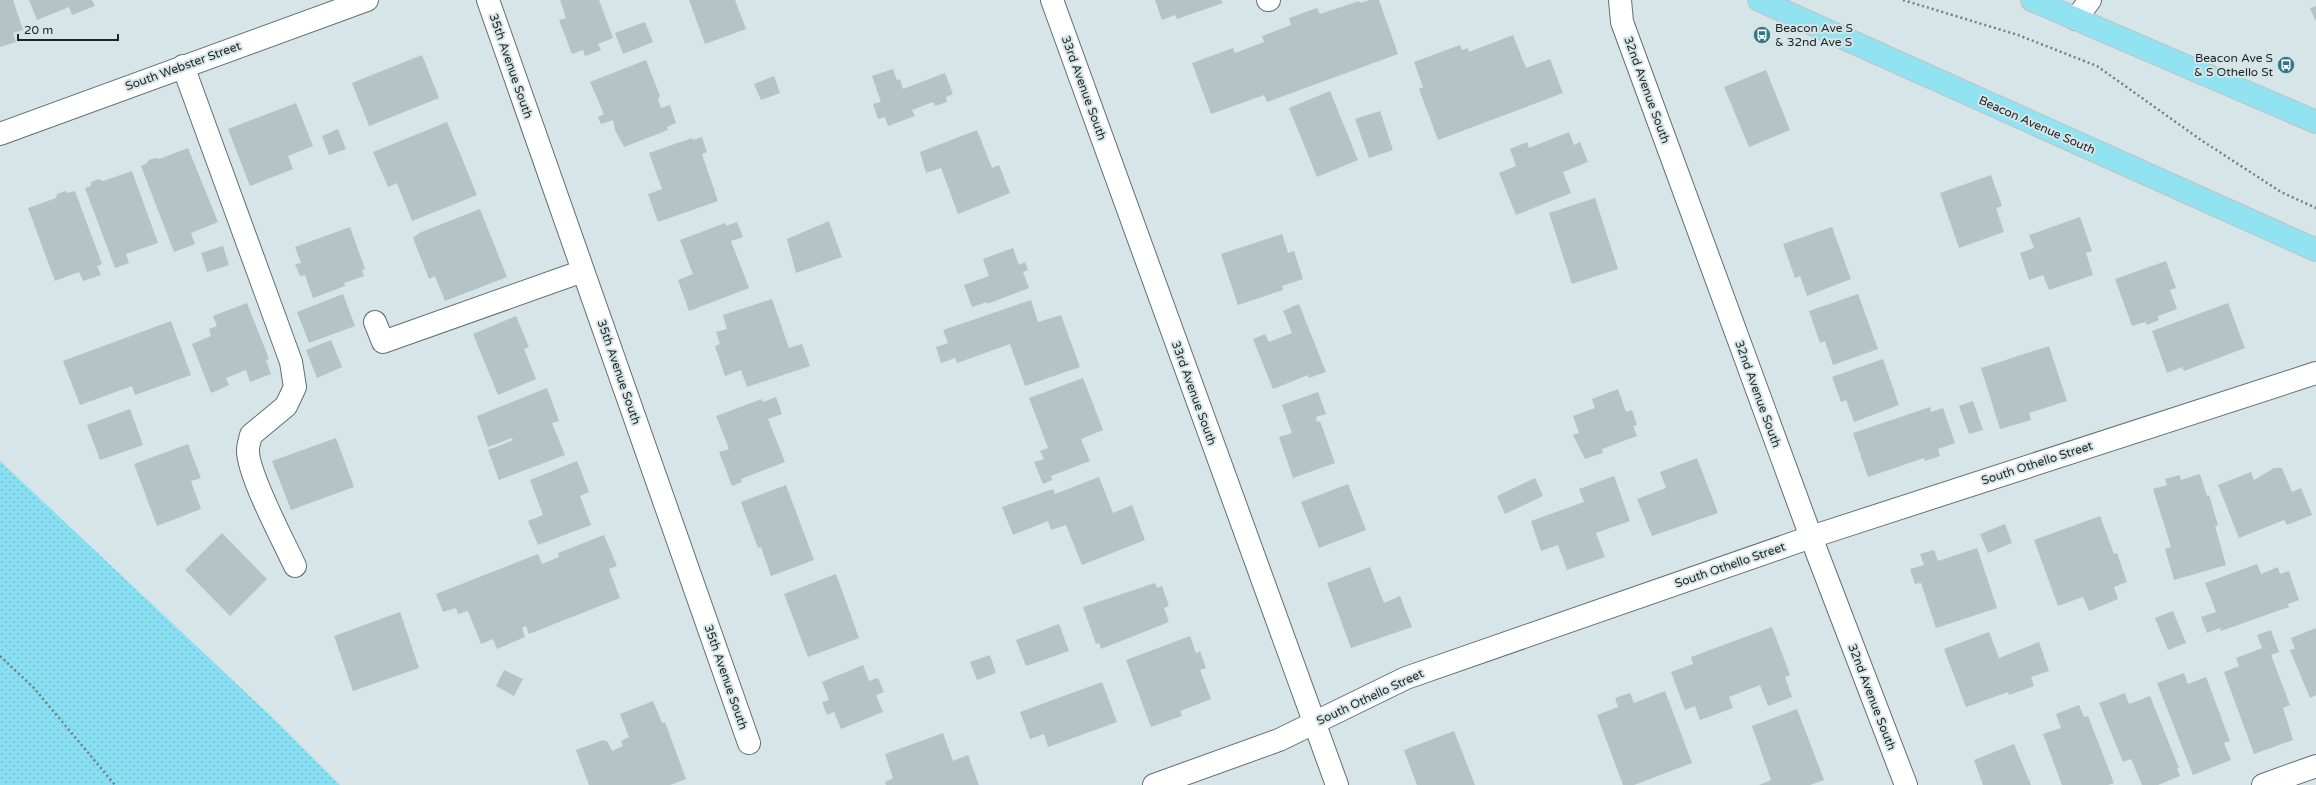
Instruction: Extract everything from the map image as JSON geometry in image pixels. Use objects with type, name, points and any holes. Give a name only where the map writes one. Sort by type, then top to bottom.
[{"type":"main road","name":"Beacon Avenue South","points":[[1759,0],[2316,250]]},
{"type":"main road","points":[[2032,0],[2316,122]]},
{"type":"street","name":"South Webster Street","points":[[0,134],[183,66],[329,6],[367,0]]},
{"type":"street","name":"35th Avenue South","points":[[488,0],[749,743]]},
{"type":"street","name":"33rd Avenue South","points":[[1052,0],[1313,723],[1338,785]]},
{"type":"street","name":"32nd Avenue South","points":[[1620,0],[1622,22],[1811,536],[1906,785]]},
{"type":"street","points":[[2076,19],[2090,0]]},
{"type":"street","points":[[183,66],[291,362],[295,387],[286,406],[251,435],[248,450],[250,464],[294,566]]},
{"type":"street","points":[[375,322],[383,342],[583,271]]},
{"type":"street","name":"South Othello Street","points":[[1154,785],[1279,740],[1406,678],[1811,536],[2316,373]]},
{"type":"street","points":[[2263,785],[2316,766]]},
{"type":"path","points":[[1903,0],[2018,35],[2097,66],[2200,140],[2281,192],[2316,208]]},
{"type":"path","points":[[0,656],[34,688],[115,785]]},
{"type":"shaded area","points":[[0,461],[277,722],[340,785],[0,785]]},
{"type":"building","points":[[0,0],[13,0],[23,30],[13,33],[16,42],[0,47]]},
{"type":"building","points":[[29,0],[92,0],[95,6],[72,15],[69,7],[37,20]]},
{"type":"building","points":[[560,0],[599,0],[613,38],[598,44],[601,50],[585,56],[583,50],[572,54],[559,20],[566,18]]},
{"type":"building","points":[[689,0],[735,0],[746,29],[705,44]]},
{"type":"building","points":[[1155,0],[1221,0],[1223,3],[1177,19],[1175,15],[1162,20]]},
{"type":"building","points":[[1369,0],[1379,0],[1398,54],[1267,102],[1264,95],[1211,114],[1192,63],[1233,48],[1235,53],[1264,42],[1262,36],[1291,25],[1289,18],[1317,8],[1320,14],[1359,1],[1360,3]]},
{"type":"building","points":[[2316,6],[2316,19],[2315,20],[2310,8]]},
{"type":"building","points":[[645,22],[653,42],[623,54],[615,33]]},
{"type":"building","points":[[1513,35],[1526,68],[1550,59],[1563,93],[1438,140],[1419,89],[1423,87],[1414,62],[1460,45],[1462,50],[1468,48],[1469,52]]},
{"type":"building","points":[[422,55],[439,98],[369,126],[352,83]]},
{"type":"building","points":[[646,60],[660,96],[658,99],[661,108],[670,105],[676,123],[667,127],[668,130],[624,147],[615,130],[613,120],[601,124],[598,117],[604,114],[590,82]]},
{"type":"building","points":[[893,69],[897,80],[900,79],[903,89],[945,73],[953,94],[946,97],[947,102],[935,106],[933,102],[912,110],[915,116],[888,126],[885,117],[878,119],[873,104],[881,102],[872,76]]},
{"type":"building","points":[[1766,70],[1790,130],[1749,147],[1724,87]]},
{"type":"building","points":[[774,76],[780,93],[761,100],[754,84]]},
{"type":"building","points":[[1330,91],[1358,160],[1317,177],[1289,108]]},
{"type":"building","points":[[296,103],[313,146],[288,156],[293,169],[250,186],[228,129]]},
{"type":"building","points":[[1380,111],[1393,150],[1369,158],[1355,119]]},
{"type":"building","points":[[447,122],[477,195],[412,221],[397,183],[388,187],[373,152]]},
{"type":"building","points":[[338,129],[346,149],[329,155],[322,136]]},
{"type":"building","points":[[977,130],[992,168],[999,165],[1010,193],[958,214],[941,168],[926,173],[920,152]]},
{"type":"building","points":[[1569,132],[1574,145],[1580,142],[1588,162],[1563,172],[1571,193],[1516,215],[1499,173],[1516,166],[1510,149],[1527,142],[1529,148]]},
{"type":"building","points":[[702,137],[707,152],[702,154],[718,201],[658,222],[648,194],[662,189],[649,153],[692,138],[693,140]]},
{"type":"building","points":[[188,148],[218,222],[191,233],[195,244],[174,252],[141,166],[146,164],[149,160],[155,158],[159,159]]},
{"type":"building","points":[[132,171],[158,243],[126,254],[129,263],[115,268],[85,188],[91,186],[91,182],[99,179],[103,181]]},
{"type":"building","points":[[1991,175],[2002,206],[1996,208],[2004,232],[1959,248],[1940,193]]},
{"type":"building","points":[[65,191],[68,193],[75,191],[102,264],[97,266],[101,275],[83,281],[79,272],[55,281],[28,208],[56,198],[57,194]]},
{"type":"building","points":[[1595,198],[1618,269],[1572,284],[1549,213]]},
{"type":"building","points":[[480,209],[507,277],[445,301],[435,276],[429,279],[413,238],[419,233]]},
{"type":"building","points":[[2080,217],[2092,251],[2086,253],[2093,275],[2049,290],[2043,275],[2029,280],[2020,253],[2034,248],[2029,235]]},
{"type":"building","points":[[829,221],[842,257],[796,273],[787,239]]},
{"type":"building","points":[[737,222],[743,237],[731,241],[749,288],[689,311],[678,280],[693,274],[680,240],[725,223],[726,226]]},
{"type":"building","points":[[350,227],[365,269],[362,270],[364,276],[344,283],[345,286],[313,298],[305,275],[300,276],[295,264],[301,263],[295,247]]},
{"type":"building","points":[[1832,227],[1851,279],[1807,296],[1800,276],[1795,278],[1783,244]]},
{"type":"building","points":[[1282,234],[1288,253],[1294,251],[1303,279],[1282,286],[1283,290],[1238,305],[1221,254]]},
{"type":"building","points":[[223,246],[229,265],[207,272],[201,253]]},
{"type":"building","points":[[1013,248],[1019,265],[1025,262],[1028,270],[1023,272],[1029,288],[987,304],[987,302],[972,307],[964,285],[989,276],[983,259]]},
{"type":"building","points":[[2166,261],[2176,288],[2170,290],[2177,309],[2158,316],[2159,320],[2147,325],[2145,322],[2132,326],[2115,279]]},
{"type":"building","points":[[343,294],[355,326],[309,343],[297,312]]},
{"type":"building","points":[[1858,294],[1878,349],[1833,365],[1825,341],[1820,343],[1809,311]]},
{"type":"building","points":[[772,299],[789,348],[802,344],[810,366],[747,387],[741,370],[725,376],[715,346],[720,344],[716,332],[727,329],[723,315]]},
{"type":"building","points":[[1031,300],[1038,322],[1061,315],[1080,367],[1025,386],[1010,344],[957,363],[955,358],[941,363],[936,347],[948,343],[943,330]]},
{"type":"building","points":[[247,303],[269,359],[266,360],[271,374],[250,382],[246,370],[226,378],[229,385],[211,393],[192,344],[211,336],[209,329],[217,326],[213,316]]},
{"type":"building","points":[[2228,303],[2245,348],[2184,371],[2182,367],[2167,373],[2152,331]]},
{"type":"building","points":[[1299,304],[1326,372],[1309,378],[1308,375],[1273,389],[1253,339],[1265,334],[1269,342],[1292,333],[1283,311]]},
{"type":"building","points":[[516,316],[529,347],[524,349],[536,379],[498,395],[473,334]]},
{"type":"building","points":[[171,321],[191,375],[135,395],[132,386],[80,405],[63,361]]},
{"type":"building","points":[[331,340],[342,367],[317,378],[306,350]]},
{"type":"building","points":[[2049,346],[2067,401],[2029,413],[2031,420],[2000,429],[1981,368]]},
{"type":"building","points":[[1883,359],[1899,405],[1854,422],[1846,400],[1841,402],[1832,377]]},
{"type":"building","points":[[1083,378],[1103,430],[1081,439],[1090,461],[1051,476],[1052,480],[1043,484],[1034,462],[1044,459],[1040,451],[1048,448],[1029,398]]},
{"type":"building","points":[[547,388],[559,421],[552,423],[565,455],[499,480],[488,450],[513,440],[512,438],[488,447],[477,416]]},
{"type":"building","points":[[1618,389],[1626,412],[1632,410],[1637,425],[1633,426],[1637,436],[1602,449],[1603,453],[1585,459],[1573,435],[1579,433],[1573,416],[1595,408],[1592,399]]},
{"type":"building","points":[[1318,392],[1326,414],[1316,417],[1317,422],[1320,421],[1335,463],[1293,478],[1279,437],[1292,433],[1282,405]]},
{"type":"building","points":[[776,397],[782,414],[768,419],[785,462],[741,479],[742,482],[732,486],[719,452],[729,449],[716,416],[762,399],[763,402]]},
{"type":"building","points":[[1973,401],[1983,430],[1969,434],[1959,406]]},
{"type":"building","points":[[1930,407],[1931,412],[1943,408],[1955,443],[1938,449],[1940,456],[1925,461],[1924,458],[1868,477],[1853,433]]},
{"type":"building","points":[[130,409],[143,445],[100,460],[87,425]]},
{"type":"building","points":[[336,438],[354,487],[291,510],[272,461]]},
{"type":"building","points":[[188,444],[201,478],[191,481],[201,509],[157,526],[134,464]]},
{"type":"building","points":[[1697,458],[1718,513],[1652,536],[1637,499],[1666,488],[1660,472]]},
{"type":"building","points":[[577,461],[589,492],[580,496],[591,525],[538,545],[528,521],[543,515],[530,480]]},
{"type":"building","points":[[2274,468],[2282,468],[2292,492],[2301,488],[2312,515],[2287,525],[2284,520],[2239,538],[2218,485],[2251,472],[2254,480]]},
{"type":"building","points":[[2200,474],[2207,496],[2209,495],[2218,525],[2215,526],[2226,565],[2174,580],[2165,549],[2171,547],[2153,489],[2167,485],[2165,479],[2180,475],[2181,480]]},
{"type":"building","points":[[1614,476],[1630,521],[1596,533],[1605,557],[1567,570],[1558,545],[1541,551],[1531,521],[1584,502],[1579,489]]},
{"type":"building","points":[[1099,477],[1113,513],[1132,505],[1145,540],[1082,565],[1066,525],[1051,530],[1048,521],[1013,535],[1002,507],[1053,489],[1055,494]]},
{"type":"building","points":[[1535,478],[1543,496],[1505,514],[1497,496]]},
{"type":"building","points":[[1348,484],[1366,530],[1319,548],[1301,502]]},
{"type":"building","points":[[786,485],[814,560],[771,576],[761,547],[758,548],[741,502]]},
{"type":"building","points":[[2100,516],[2114,554],[2117,553],[2127,582],[2114,587],[2118,599],[2089,611],[2083,597],[2058,606],[2034,540]]},
{"type":"building","points":[[2005,524],[2012,543],[1988,553],[1980,534]]},
{"type":"building","points":[[222,533],[267,579],[230,616],[185,570]]},
{"type":"building","points":[[604,535],[617,566],[609,569],[620,598],[529,634],[526,626],[522,628],[525,637],[497,649],[493,639],[481,644],[468,611],[458,614],[456,608],[443,612],[436,594],[538,554],[542,564],[559,557],[558,553]]},
{"type":"building","points":[[1977,548],[1997,608],[1936,628],[1921,583],[1915,584],[1910,569],[1924,565],[1920,554],[1934,550],[1938,561]]},
{"type":"building","points":[[2257,564],[2261,574],[2278,567],[2280,574],[2289,571],[2299,600],[2288,604],[2289,607],[2221,631],[2220,628],[2207,633],[2201,617],[2216,612],[2205,583]]},
{"type":"building","points":[[1370,567],[1384,603],[1400,596],[1412,627],[1351,648],[1327,583]]},
{"type":"building","points":[[836,574],[859,638],[808,657],[784,594]]},
{"type":"building","points":[[1155,583],[1157,588],[1162,586],[1169,606],[1164,608],[1169,622],[1101,649],[1099,643],[1096,644],[1083,607]]},
{"type":"building","points":[[2173,611],[2186,643],[2168,650],[2155,618]]},
{"type":"building","points":[[400,612],[419,668],[353,691],[334,636]]},
{"type":"building","points":[[1059,624],[1069,651],[1026,666],[1016,640]]},
{"type":"building","points":[[1772,627],[1790,675],[1785,677],[1792,697],[1768,706],[1760,685],[1729,697],[1733,708],[1700,720],[1695,706],[1685,710],[1671,672],[1693,664],[1691,657]]},
{"type":"building","points":[[2316,628],[2316,695],[2310,698],[2290,650],[2295,649],[2291,638]]},
{"type":"building","points":[[2271,630],[2279,652],[2271,655],[2290,705],[2283,708],[2293,740],[2254,754],[2224,672],[2239,666],[2236,658],[2262,648],[2257,635]]},
{"type":"building","points":[[1989,632],[1999,658],[2039,642],[2049,671],[2031,677],[2034,686],[2009,695],[2008,692],[1966,707],[1944,649]]},
{"type":"building","points":[[1190,636],[1196,653],[1200,651],[1206,668],[1200,670],[1211,699],[1180,711],[1182,716],[1151,727],[1126,660]]},
{"type":"building","points":[[990,655],[996,673],[977,680],[970,662]]},
{"type":"building","points":[[863,665],[869,681],[878,678],[884,692],[876,695],[883,712],[841,729],[834,712],[827,715],[822,702],[829,700],[822,682]]},
{"type":"building","points":[[504,670],[523,679],[514,696],[496,686]]},
{"type":"building","points":[[2184,673],[2188,684],[2206,677],[2230,741],[2224,743],[2231,760],[2193,775],[2157,683]]},
{"type":"building","points":[[1102,682],[1117,722],[1048,747],[1044,734],[1030,739],[1020,712]]},
{"type":"building","points":[[1665,691],[1692,763],[1634,785],[1623,785],[1597,715],[1618,707],[1615,698],[1630,693],[1634,703]]},
{"type":"building","points":[[2125,693],[2129,704],[2150,696],[2179,768],[2177,769],[2180,776],[2158,785],[2142,785],[2131,759],[2123,762],[2099,703]]},
{"type":"building","points":[[653,701],[662,723],[665,722],[686,779],[670,785],[589,785],[576,750],[603,740],[608,742],[612,751],[623,746],[621,741],[629,737],[620,714]]},
{"type":"building","points":[[2079,705],[2084,717],[2088,716],[2114,783],[2108,785],[2062,785],[2043,734],[2061,728],[2056,714]]},
{"type":"building","points":[[1797,709],[1824,780],[1810,785],[1759,785],[1771,780],[1752,726]]},
{"type":"building","points":[[1454,731],[1475,785],[1417,785],[1404,750]]},
{"type":"building","points":[[943,733],[953,761],[968,755],[979,785],[886,785],[885,782],[893,778],[885,754]]},
{"type":"building","points":[[2014,744],[2031,785],[1983,785],[1974,760]]},
{"type":"place","name":"Beacon Ave S & 32nd Ave S","points":[[1762,35]]},
{"type":"place","name":"Beacon Ave S & S Othello St","points":[[2286,65]]}]
